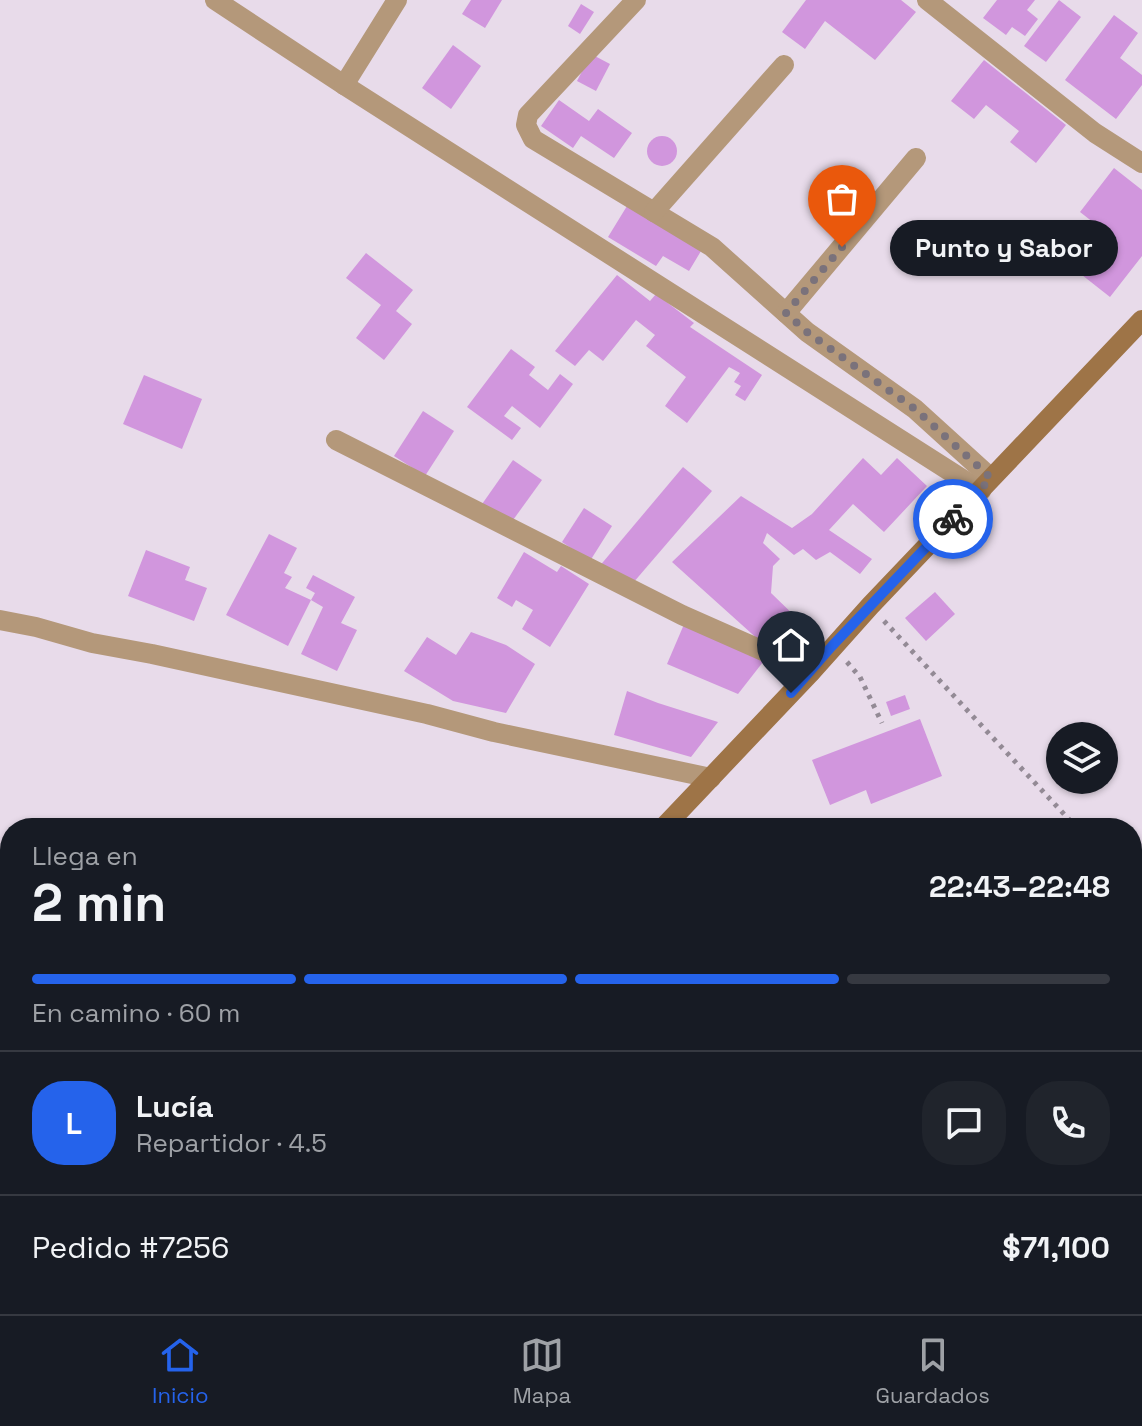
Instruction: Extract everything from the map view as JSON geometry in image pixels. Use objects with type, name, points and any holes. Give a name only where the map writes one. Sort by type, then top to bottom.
[{"type":"main road","points":[[673,818],[1142,320]]},
{"type":"street","points":[[215,0],[344,85],[986,484]]},
{"type":"street","points":[[344,85],[397,0]]},
{"type":"street","points":[[636,0],[528,115],[526,125],[533,139],[712,247],[807,332],[915,409],[986,484]]},
{"type":"street","points":[[927,0],[1095,133],[1142,163]]},
{"type":"street","points":[[654,212],[784,65]]},
{"type":"street","points":[[786,313],[916,158]]},
{"type":"street","points":[[336,440],[682,615],[811,672]]},
{"type":"street","points":[[0,620],[92,643],[711,778]]},
{"type":"path","points":[[896,635],[1068,818]]},
{"type":"path","points":[[832,646],[860,677],[882,723]]},
{"type":"building","points":[[471,0],[502,0],[485,28],[462,14]]},
{"type":"building","points":[[806,0],[901,0],[916,12],[875,60],[825,21],[805,49],[782,32]]},
{"type":"building","points":[[997,0],[1035,0],[1027,10],[1038,19],[1025,36],[1012,27],[1006,35],[983,18]]},
{"type":"building","points":[[1059,0],[1081,17],[1046,62],[1024,46]]},
{"type":"building","points":[[581,4],[594,12],[580,34],[568,26]]},
{"type":"building","points":[[1114,15],[1138,33],[1120,58],[1142,75],[1142,85],[1116,119],[1065,80]]},
{"type":"building","points":[[453,45],[481,66],[451,109],[422,88]]},
{"type":"building","points":[[591,54],[610,64],[596,91],[577,81]]},
{"type":"building","points":[[984,60],[1066,125],[1036,163],[1010,142],[1019,131],[986,105],[974,119],[951,101]]},
{"type":"building","points":[[559,100],[589,121],[598,109],[632,133],[614,158],[581,136],[573,148],[541,126]]},
{"type":"building","points":[[662,136],[673,140],[677,151],[673,162],[662,166],[651,162],[647,151],[651,140]]},
{"type":"building","points":[[1114,168],[1142,190],[1142,256],[1110,297],[1068,264],[1098,226],[1080,212]]},
{"type":"building","points":[[627,206],[701,251],[689,271],[663,256],[656,266],[608,237]]},
{"type":"building","points":[[366,253],[413,290],[396,311],[412,324],[384,360],[356,338],[381,305],[346,278]]},
{"type":"building","points":[[617,275],[650,301],[656,294],[694,323],[690,327],[762,375],[745,401],[735,395],[741,386],[734,382],[740,373],[729,367],[687,423],[665,406],[686,377],[646,346],[655,335],[636,320],[603,361],[589,350],[575,366],[555,351]]},
{"type":"building","points":[[511,349],[535,367],[529,375],[548,390],[560,374],[573,384],[540,428],[512,406],[504,416],[521,428],[512,440],[467,407]]},
{"type":"building","points":[[144,375],[202,399],[182,449],[123,424]]},
{"type":"building","points":[[423,411],[454,431],[425,476],[394,456]]},
{"type":"building","points":[[863,458],[881,475],[897,458],[927,486],[884,532],[853,504],[829,530],[872,559],[860,574],[830,552],[816,560],[803,549],[794,555],[767,533],[763,543],[780,559],[773,566],[771,593],[801,622],[771,651],[672,562],[741,496],[792,528],[812,514]]},
{"type":"building","points":[[513,460],[542,480],[508,527],[480,507]]},
{"type":"building","points":[[683,467],[712,491],[633,583],[598,568]]},
{"type":"building","points":[[584,508],[612,526],[590,561],[562,542]]},
{"type":"building","points":[[269,534],[297,548],[284,573],[292,577],[285,588],[311,600],[288,646],[226,615]]},
{"type":"building","points":[[146,550],[190,567],[185,580],[207,588],[194,621],[128,596]]},
{"type":"building","points":[[524,552],[557,572],[561,566],[589,584],[550,647],[522,629],[533,610],[516,600],[512,607],[497,598]]},
{"type":"building","points":[[313,575],[355,597],[341,623],[357,630],[337,671],[301,654],[323,607],[311,600],[315,593],[306,588]]},
{"type":"building","points":[[935,592],[955,614],[926,641],[905,618]]},
{"type":"building","points":[[685,622],[767,657],[738,694],[667,664]]},
{"type":"building","points":[[471,632],[506,645],[535,664],[506,713],[453,701],[404,671],[427,637],[456,655]]},
{"type":"building","points":[[627,691],[718,722],[691,757],[614,735]]},
{"type":"building","points":[[905,695],[910,709],[891,716],[886,702]]},
{"type":"building","points":[[920,719],[942,776],[871,804],[866,790],[830,805],[812,760]]},
{"type":"way so far","points":[[842,247],[786,313],[807,332],[915,409],[991,478],[953,519]]},
{"type":"place","name":"Punto y Sabor","points":[[842,247]]},
{"type":"route","points":[[791,693],[953,519]]}]
